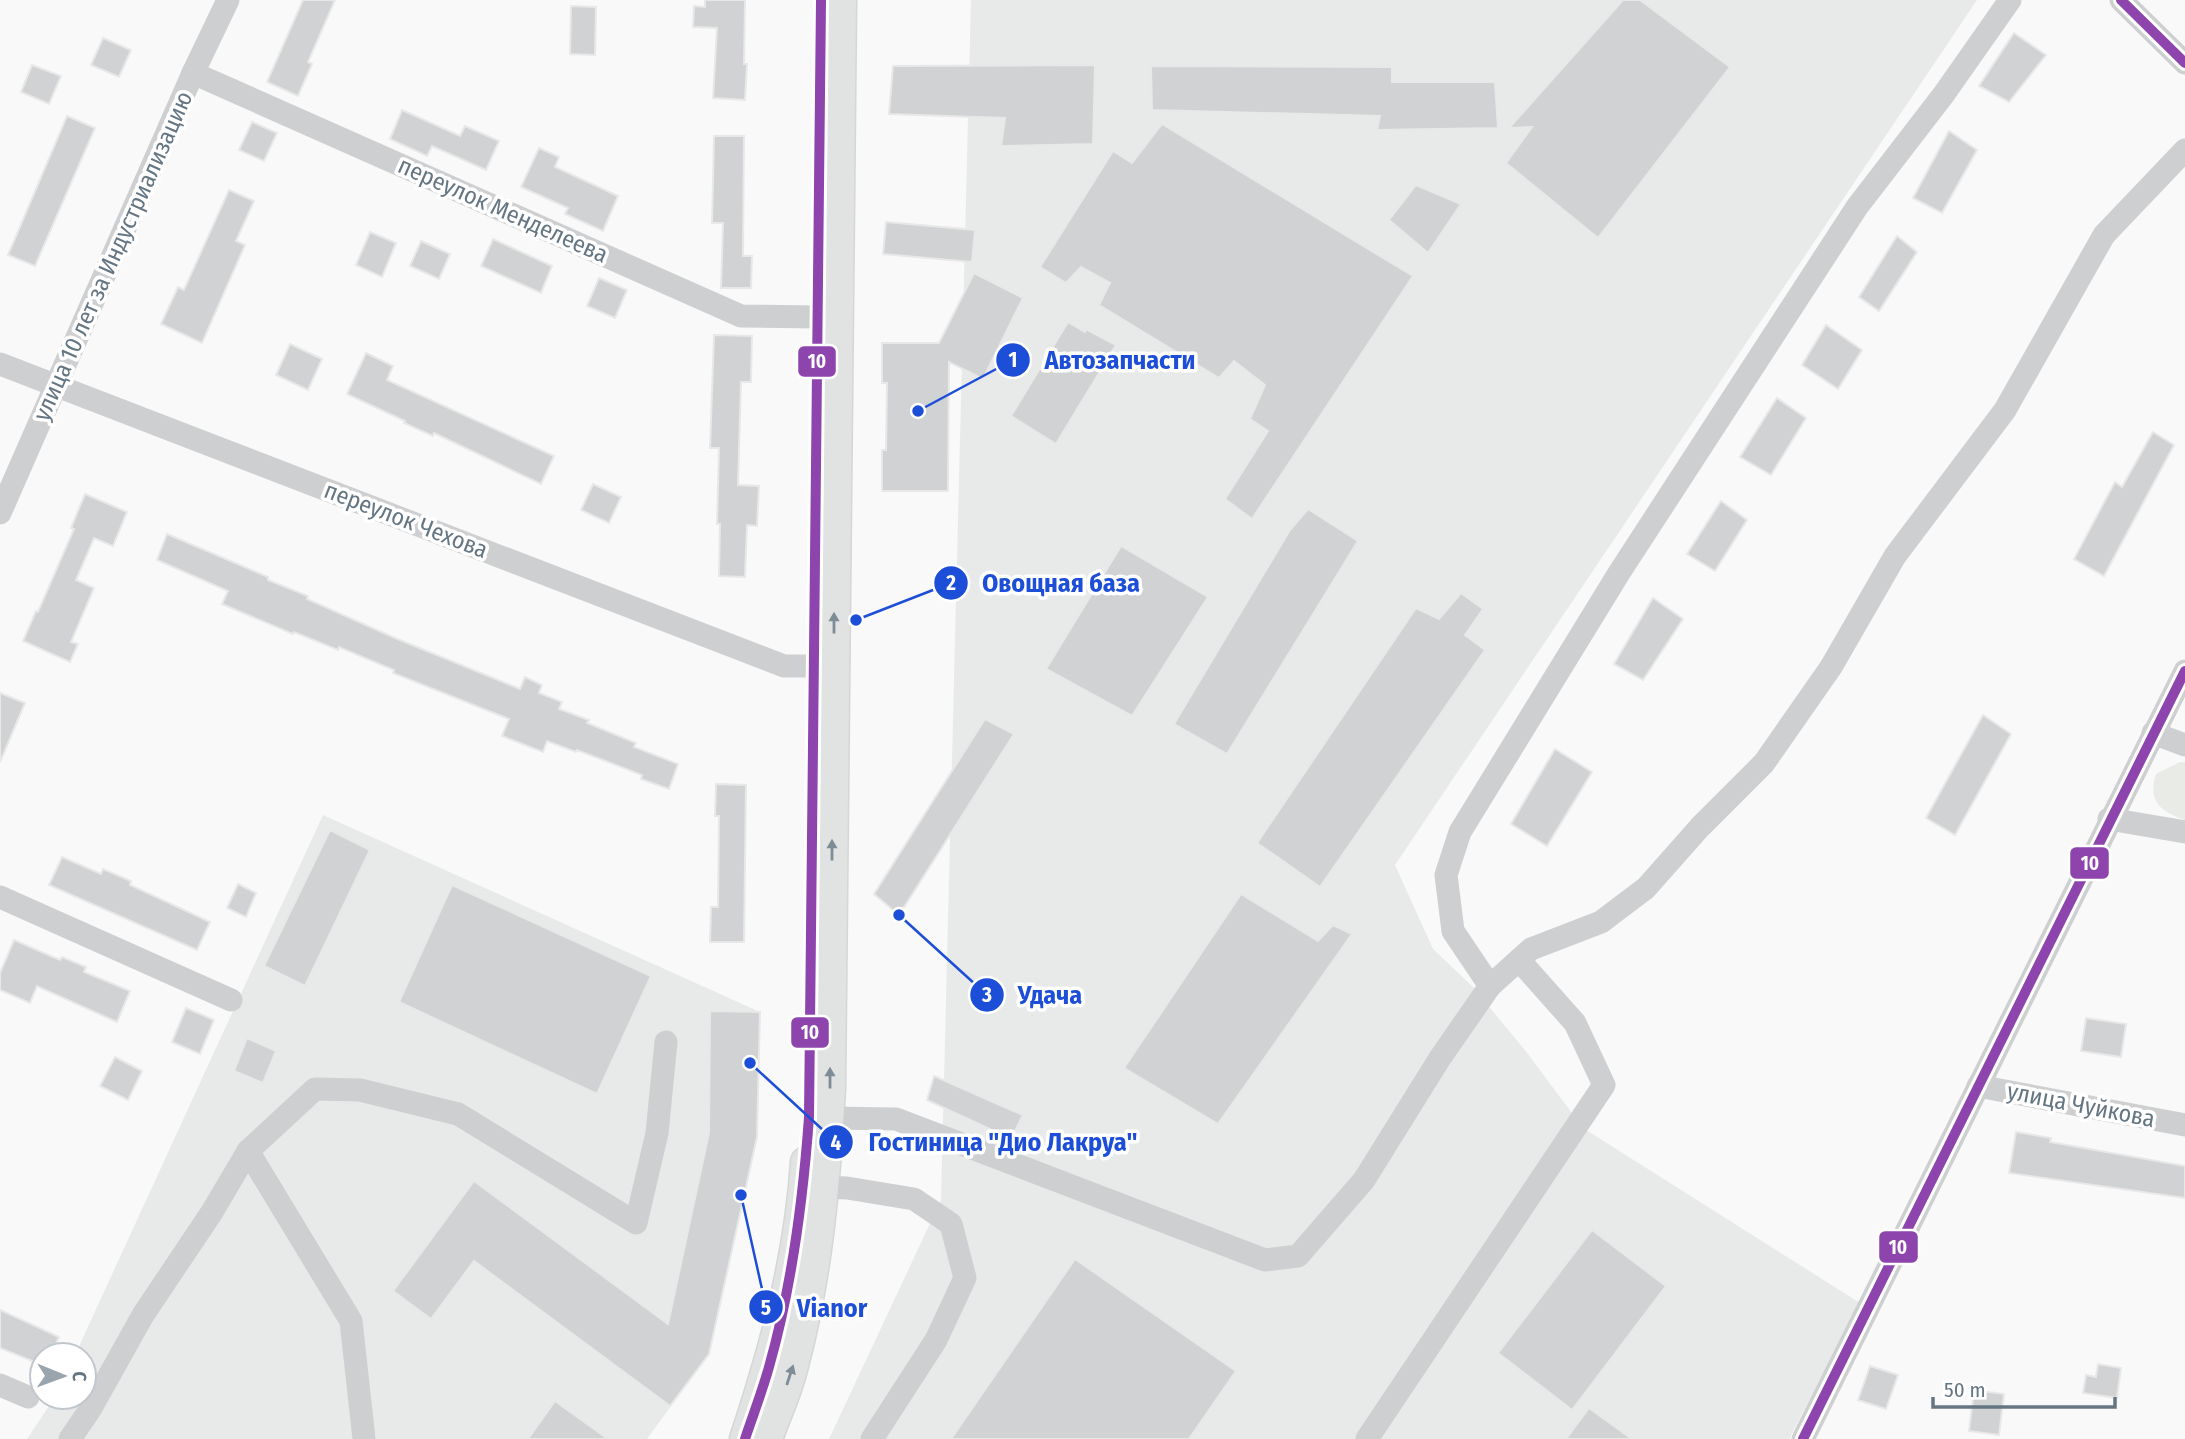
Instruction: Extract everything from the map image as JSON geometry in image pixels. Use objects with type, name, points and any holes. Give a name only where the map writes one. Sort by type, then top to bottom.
[{"type":"main road","points":[[821,0],[829,317]]},
{"type":"main road","points":[[767,1439],[792,1371],[809,1296],[824,1187],[819,1117],[824,666],[829,317],[841,0]]},
{"type":"main road","points":[[745,1439],[772,1360],[789,1287],[804,1184],[819,1117]]},
{"type":"street","name":"улица 10 лет за Индустриализацию","points":[[0,513],[228,0]]},
{"type":"street","points":[[1490,986],[1453,931],[1446,876],[1460,832],[1619,573],[1857,207],[1944,94],[2010,0]]},
{"type":"street","points":[[2121,0],[2185,63]]},
{"type":"street","name":"переулок Менделеева","points":[[193,74],[741,316],[829,317]]},
{"type":"street","points":[[819,1117],[896,1119],[1265,1260],[1298,1256],[1364,1180],[1440,1058],[1490,986],[1531,949],[1601,922],[1646,888],[1700,827],[1765,763],[1831,667],[1895,556],[2005,411],[2104,235],[2185,150]]},
{"type":"street","name":"переулок Чехова","points":[[0,364],[784,666],[824,666]]},
{"type":"street","points":[[1803,1439],[2185,671]]},
{"type":"street","points":[[2153,733],[2185,745]]},
{"type":"street","points":[[2109,820],[2185,832]]},
{"type":"street","points":[[0,897],[232,1000]]},
{"type":"street","points":[[1367,1439],[1604,1085],[1576,1023],[1519,960]]},
{"type":"street","points":[[69,1439],[91,1408],[143,1315],[212,1212],[248,1151],[315,1089],[360,1090],[458,1114],[636,1223],[657,1133],[666,1042]]},
{"type":"street","name":"улица Чуйкова","points":[[1978,1086],[2185,1125]]},
{"type":"street","points":[[248,1151],[351,1321],[363,1439]]},
{"type":"street","points":[[824,1187],[914,1199],[951,1224],[965,1278],[936,1340],[872,1439]]},
{"type":"street","points":[[0,1385],[28,1397]]},
{"type":"shaded area","points":[[971,0],[1977,0],[1395,865],[1433,949],[1472,986],[1528,1054],[1583,1128],[1860,1303],[1789,1439],[829,1439],[941,1200]]},
{"type":"shaded area","points":[[2185,762],[2185,820],[2163,809],[2153,791],[2156,774]]},
{"type":"shaded area","points":[[323,815],[760,1012],[757,1137],[709,1354],[647,1439],[27,1439],[46,1411],[98,1411],[98,1341],[81,1341]]},
{"type":"building","points":[[303,0],[335,0],[308,62],[312,64],[298,96],[267,82]]},
{"type":"building","points":[[705,0],[745,0],[745,100],[713,98],[717,28],[693,27],[694,6],[705,7]]},
{"type":"building","points":[[1623,0],[1640,0],[1730,67],[1598,238],[1506,163],[1532,127],[1509,128]]},
{"type":"building","points":[[571,6],[596,7],[595,55],[570,54]]},
{"type":"building","points":[[2014,33],[2046,55],[2009,102],[1979,86]]},
{"type":"building","points":[[103,38],[131,50],[119,77],[91,65]]},
{"type":"building","points":[[32,65],[61,76],[49,104],[21,92]]},
{"type":"building","points":[[1095,65],[1093,144],[1001,146],[1005,118],[889,114],[893,66]]},
{"type":"building","points":[[1151,66],[1392,67],[1392,82],[1495,82],[1498,128],[1377,130],[1380,116],[1152,110]]},
{"type":"building","points":[[402,110],[460,136],[465,126],[499,141],[486,170],[432,146],[427,156],[390,139]]},
{"type":"building","points":[[67,116],[95,128],[35,266],[8,255]]},
{"type":"building","points":[[252,122],[277,133],[264,161],[239,150]]},
{"type":"building","points":[[1162,124],[1413,276],[1252,519],[1225,499],[1268,431],[1250,419],[1265,385],[1234,361],[1219,378],[1099,305],[1110,283],[1081,267],[1066,283],[1040,267],[1113,151],[1132,163]]},
{"type":"building","points":[[1949,131],[1977,150],[1942,213],[1913,198]]},
{"type":"building","points":[[714,136],[744,136],[743,256],[752,256],[751,288],[721,288],[723,223],[712,223]]},
{"type":"building","points":[[539,148],[559,157],[555,167],[618,196],[603,231],[565,214],[568,208],[521,187]]},
{"type":"building","points":[[1416,185],[1461,204],[1428,253],[1389,220]]},
{"type":"building","points":[[229,190],[254,201],[236,241],[245,245],[202,343],[161,324],[178,287],[184,290]]},
{"type":"building","points":[[886,222],[975,230],[972,262],[883,254]]},
{"type":"building","points":[[370,232],[396,243],[382,277],[356,265]]},
{"type":"building","points":[[1897,236],[1917,252],[1879,311],[1859,297]]},
{"type":"building","points":[[493,239],[552,266],[541,293],[481,266]]},
{"type":"building","points":[[421,241],[450,254],[439,279],[410,266]]},
{"type":"building","points":[[974,273],[1023,298],[983,379],[949,362],[948,491],[882,491],[887,383],[882,383],[882,343],[939,343]]},
{"type":"building","points":[[599,278],[627,290],[615,318],[587,306]]},
{"type":"building","points":[[1068,322],[1116,345],[1056,444],[1011,416]]},
{"type":"building","points":[[1826,325],[1862,350],[1838,389],[1802,365]]},
{"type":"building","points":[[714,335],[752,336],[751,382],[741,382],[738,485],[759,486],[757,526],[747,525],[745,577],[719,576],[719,448],[710,448]]},
{"type":"building","points":[[290,344],[322,359],[308,390],[276,375]]},
{"type":"building","points":[[366,353],[393,366],[387,380],[554,456],[541,484],[434,433],[433,436],[404,423],[405,421],[347,394]]},
{"type":"building","points":[[1777,398],[1806,418],[1771,475],[1740,457]]},
{"type":"building","points":[[2153,432],[2174,445],[2104,576],[2074,559],[2115,482],[2122,487]]},
{"type":"building","points":[[593,484],[621,497],[609,523],[581,510]]},
{"type":"building","points":[[85,494],[127,512],[113,546],[94,538],[76,580],[94,588],[71,642],[78,644],[70,662],[23,641],[74,529],[71,528]]},
{"type":"building","points":[[1721,501],[1747,520],[1715,571],[1687,554]]},
{"type":"building","points":[[1308,509],[1358,541],[1227,754],[1174,724],[1290,530]]},
{"type":"building","points":[[167,534],[268,577],[268,580],[308,596],[307,599],[395,638],[520,689],[525,677],[542,685],[539,693],[562,702],[559,709],[636,743],[634,747],[678,764],[669,789],[641,779],[642,775],[577,750],[576,752],[547,741],[543,752],[502,736],[509,719],[393,673],[394,670],[339,647],[338,650],[294,632],[293,634],[222,604],[228,591],[157,560]]},
{"type":"building","points":[[1121,546],[1208,597],[1132,716],[1046,669]]},
{"type":"building","points":[[1461,593],[1483,609],[1465,635],[1485,650],[1320,887],[1257,843],[1416,608],[1439,619]]},
{"type":"building","points":[[1653,598],[1683,619],[1643,680],[1614,664]]},
{"type":"building","points":[[0,693],[25,703],[0,762]]},
{"type":"building","points":[[1983,715],[2011,734],[1955,835],[1926,818]]},
{"type":"building","points":[[985,719],[1014,734],[899,915],[874,894]]},
{"type":"building","points":[[1555,749],[1592,772],[1547,846],[1511,824]]},
{"type":"building","points":[[716,784],[746,785],[744,942],[710,942],[711,907],[718,907],[719,816],[715,816]]},
{"type":"building","points":[[330,830],[370,850],[305,986],[264,966]]},
{"type":"building","points":[[62,857],[101,874],[103,869],[131,881],[130,885],[210,922],[197,950],[49,885]]},
{"type":"building","points":[[238,884],[256,893],[246,917],[227,908]]},
{"type":"building","points":[[452,885],[651,976],[597,1094],[399,1002]]},
{"type":"building","points":[[1241,894],[1318,941],[1333,925],[1352,934],[1218,1124],[1124,1068]]},
{"type":"building","points":[[14,940],[60,960],[62,957],[86,967],[84,972],[130,991],[117,1022],[37,986],[30,1003],[0,990],[0,973]]},
{"type":"building","points":[[186,1008],[214,1020],[200,1054],[172,1042]]},
{"type":"building","points":[[710,1011],[760,1012],[757,1137],[709,1354],[670,1406],[474,1261],[431,1319],[393,1291],[474,1181],[668,1324],[709,1133]]},
{"type":"building","points":[[2086,1018],[2126,1024],[2121,1057],[2081,1051]]},
{"type":"building","points":[[247,1038],[276,1051],[263,1083],[234,1071]]},
{"type":"building","points":[[115,1057],[142,1071],[128,1100],[100,1086]]},
{"type":"building","points":[[934,1076],[1023,1115],[1011,1139],[927,1100]]},
{"type":"building","points":[[2016,1132],[2051,1138],[2050,1142],[2185,1166],[2185,1198],[2009,1173]]},
{"type":"building","points":[[1592,1230],[1666,1286],[1572,1410],[1498,1353]]},
{"type":"building","points":[[1075,1259],[1236,1371],[1189,1439],[951,1439]]},
{"type":"building","points":[[0,1310],[59,1337],[57,1341],[28,1341],[28,1359],[0,1348]]},
{"type":"building","points":[[2098,1364],[2121,1368],[2117,1398],[2083,1393],[2086,1375],[2096,1377]]},
{"type":"building","points":[[1870,1366],[1898,1375],[1886,1409],[1858,1400]]},
{"type":"building","points":[[1974,1390],[2004,1394],[1999,1435],[1969,1431]]},
{"type":"building","points":[[555,1401],[608,1439],[528,1439]]},
{"type":"building","points":[[1589,1408],[1632,1439],[1566,1439]]},
{"type":"transit line","name":"10","points":[[745,1439],[766,1376],[784,1306],[800,1212],[809,1117],[821,0]]},
{"type":"transit line","name":"10","points":[[2121,0],[2185,63]]},
{"type":"transit line","name":"10","points":[[1803,1439],[2185,671]]},
{"type":"place","name":"Автозапчасти","points":[[918,411]]},
{"type":"place","name":"Овощная база","points":[[856,620]]},
{"type":"place","name":"Удача","points":[[899,915]]},
{"type":"place","name":"Гостиница \"Дио Лакруа\"","points":[[750,1063]]},
{"type":"place","name":"Vianor","points":[[741,1195]]}]
